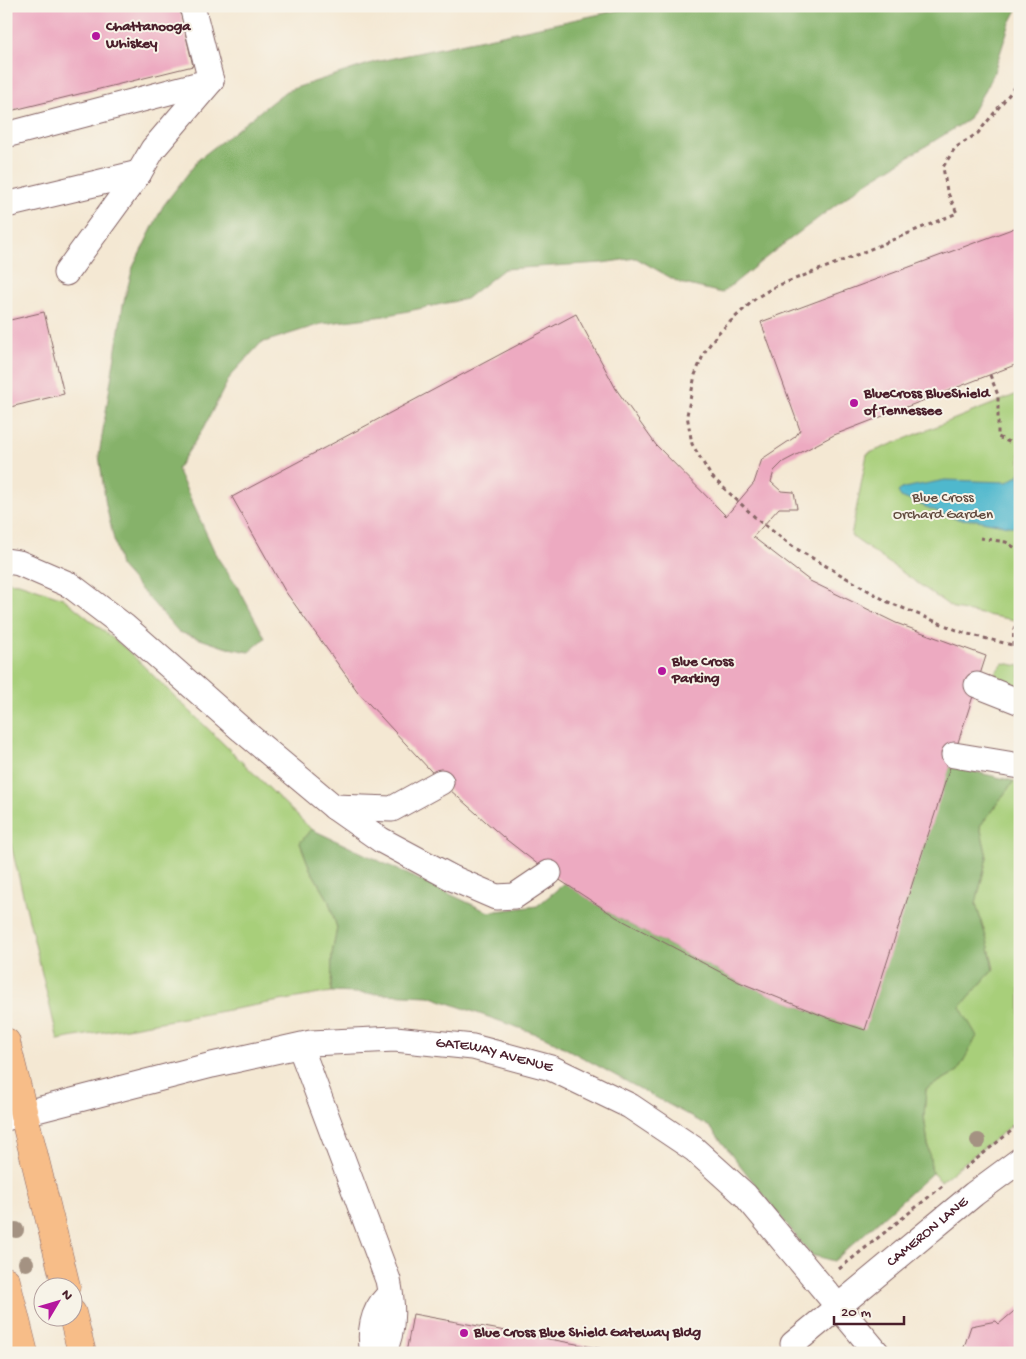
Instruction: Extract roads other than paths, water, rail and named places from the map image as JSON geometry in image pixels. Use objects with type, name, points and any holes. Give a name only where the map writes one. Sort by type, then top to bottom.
[{"type":"main road","points":[[6,1042],[15,1116],[63,1276]]},
{"type":"main road","points":[[6,1281],[24,1353]]},
{"type":"main road","points":[[75,1326],[82,1353]]},
{"type":"street","points":[[192,6],[211,81]]},
{"type":"street","points":[[6,134],[211,81]]},
{"type":"street","points":[[66,273],[139,173],[153,149],[211,81]]},
{"type":"street","points":[[6,205],[139,173]]},
{"type":"street","points":[[6,561],[19,563],[70,586],[124,626],[242,730],[334,807],[381,840],[452,878],[496,898],[515,896],[549,873]]},
{"type":"street","points":[[977,685],[1020,702]]},
{"type":"street","points":[[954,755],[1020,766]]},
{"type":"street","points":[[334,807],[392,809],[440,782]]},
{"type":"street","name":"GATEWAY AVENUE","points":[[15,1116],[212,1065],[320,1043],[405,1040],[473,1047],[552,1068],[630,1106],[694,1149],[745,1195],[878,1353]]},
{"type":"street","points":[[300,1046],[388,1280],[393,1314],[387,1344],[383,1353]]},
{"type":"street","name":"CAMERON LANE","points":[[800,1345],[839,1307],[974,1194],[1020,1160]]},
{"type":"street","points":[[373,1353],[371,1335],[376,1310],[390,1294]]},
{"type":"water","points":[[1020,472],[1020,528],[976,520],[956,519],[901,497],[898,492],[903,488],[945,480],[1007,482],[1018,476]]},
{"type":"place","name":"Chattanooga Whiskey","points":[[96,36]]},
{"type":"place","name":"BlueCross BlueShield of Tennessee","points":[[854,403]]},
{"type":"place","name":"Blue Cross Parking","points":[[662,671]]},
{"type":"place","name":"Blue Cross Blue Shield Gateway Bldg","points":[[464,1333]]},
{"type":"park label","name":"Blue Cross Orchard Garden","points":[[943,506]]}]
